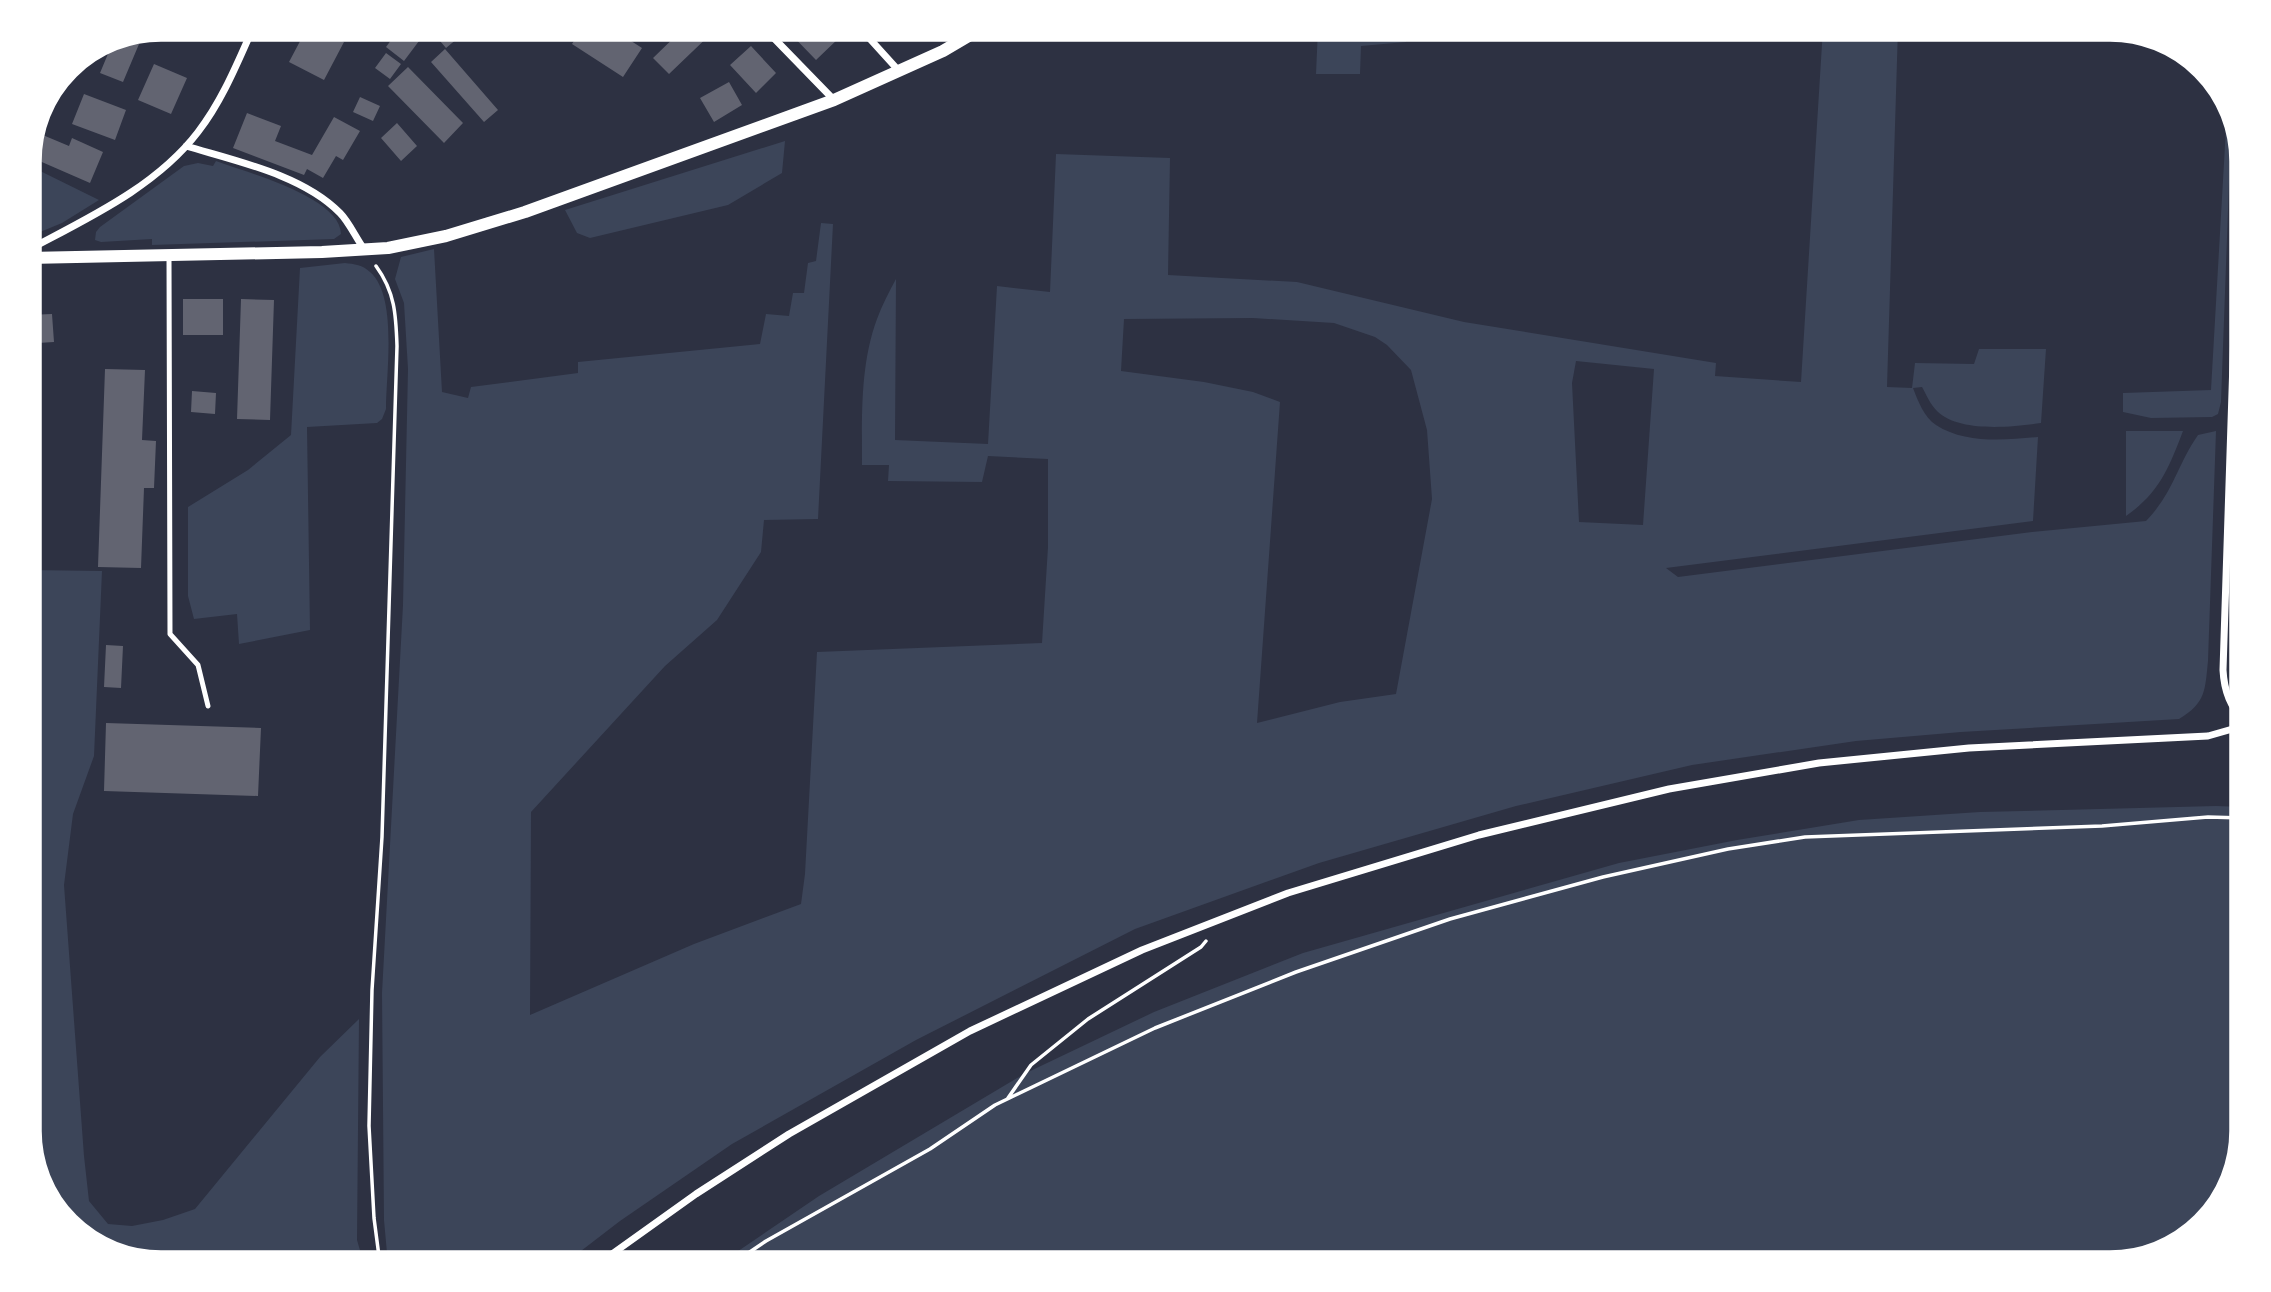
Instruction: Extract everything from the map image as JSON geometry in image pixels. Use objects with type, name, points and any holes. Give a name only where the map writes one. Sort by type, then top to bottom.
[{"type":"street","points":[[41,243],[111,205],[154,174],[186,146],[215,108],[247,40]]},
{"type":"street","points":[[776,40],[834,100]]},
{"type":"street","points":[[871,40],[899,71]]},
{"type":"street","points":[[41,258],[364,250],[434,238],[525,212],[834,100],[962,40]]},
{"type":"street","points":[[186,146],[313,191],[343,215],[364,250]]},
{"type":"street","points":[[2230,445],[2223,670],[2231,705]]},
{"type":"street","points":[[615,1252],[696,1194],[789,1134],[970,1031],[1142,950],[1288,892],[1479,835],[1669,789],[1819,762],[1969,748],[2208,736],[2231,730]]},
{"type":"lane","points":[[169,256],[170,634],[198,666],[208,706]]},
{"type":"path","points":[[364,250],[382,274],[396,307],[397,346],[383,837],[372,990],[369,1126],[378,1252]]},
{"type":"path","points":[[750,1252],[930,1149],[1006,1099],[1156,1028],[1296,972],[1450,919],[1603,877],[1728,849],[1805,837],[2102,827],[2208,817],[2231,818]]},
{"type":"path","points":[[1006,1099],[1031,1065],[1088,1019],[1201,947],[1226,917]]},
{"type":"shaded area","points":[[1317,40],[1406,40],[1361,46],[1360,74],[1316,74]]},
{"type":"shaded area","points":[[1822,40],[1898,40],[1887,387],[1912,388],[1915,363],[1974,364],[1979,349],[2046,349],[2041,423],[1987,427],[1959,423],[1937,411],[1922,387],[1913,388],[1928,418],[1947,431],[1986,439],[2038,437],[2033,521],[1666,568],[1678,577],[2032,532],[2146,521],[2163,500],[2198,435],[2216,431],[2208,661],[2205,688],[2199,701],[2179,719],[1856,741],[1692,765],[1516,806],[1319,863],[1135,929],[916,1040],[732,1144],[580,1252],[387,1252],[384,1220],[382,993],[403,605],[408,369],[404,303],[395,279],[401,257],[434,249],[442,392],[468,398],[471,387],[578,373],[578,362],[760,344],[766,314],[789,316],[793,293],[804,293],[808,263],[816,261],[821,223],[833,224],[818,519],[764,520],[761,552],[717,620],[665,666],[531,812],[530,1015],[694,944],[801,904],[817,652],[1042,643],[1048,547],[1048,459],[988,456],[982,482],[888,481],[889,465],[862,465],[862,409],[871,336],[896,279],[895,440],[988,444],[997,286],[1050,292],[1056,154],[1170,158],[1168,275],[1297,282],[1464,322],[1716,363],[1715,376],[1801,382]],"holes":[[[1253,318],[1334,323],[1375,337],[1387,345],[1411,370],[1427,430],[1432,499],[1396,694],[1340,702],[1257,723],[1280,402],[1253,392],[1204,382],[1121,371],[1124,319]],[[1576,361],[1654,369],[1643,525],[1579,522],[1572,383]]]},
{"type":"shaded area","points":[[2226,128],[2230,155],[2221,402],[2218,414],[2212,417],[2151,418],[2123,412],[2123,393],[2211,390]]},
{"type":"shaded area","points":[[785,141],[782,173],[728,205],[590,238],[577,233],[565,210]]},
{"type":"shaded area","points":[[216,161],[268,179],[309,198],[326,209],[337,221],[341,234],[334,239],[152,245],[152,239],[101,242],[95,240],[100,227],[184,166],[198,163],[213,166]]},
{"type":"shaded area","points":[[41,171],[99,200],[62,223],[41,232]]},
{"type":"shaded area","points":[[345,263],[361,266],[370,272],[379,283],[384,299],[389,336],[386,409],[377,423],[307,427],[310,630],[239,644],[237,614],[194,619],[188,596],[188,507],[248,470],[291,435],[300,268]]},
{"type":"shaded area","points":[[2126,431],[2183,431],[2162,479],[2147,498],[2126,516]]},
{"type":"shaded area","points":[[41,570],[102,571],[94,756],[73,814],[64,885],[89,1201],[108,1224],[132,1226],[163,1220],[195,1209],[320,1057],[359,1019],[357,1240],[360,1252],[161,1252],[130,1248],[101,1236],[88,1227],[65,1204],[49,1177],[41,1139]]},
{"type":"shaded area","points":[[2231,807],[2230,1146],[2222,1177],[2206,1204],[2183,1227],[2156,1243],[2110,1252],[737,1252],[819,1196],[1024,1074],[1154,1012],[1303,953],[1619,863],[1859,820],[1980,812]]},
{"type":"building","points":[[301,40],[344,42],[324,80],[289,62]]},
{"type":"building","points":[[391,40],[420,40],[404,61],[386,47]]},
{"type":"building","points":[[439,40],[456,40],[446,48]]},
{"type":"building","points":[[574,40],[630,40],[642,48],[623,77],[572,44]]},
{"type":"building","points":[[672,40],[704,40],[669,74],[653,58]]},
{"type":"building","points":[[797,40],[837,40],[816,60]]},
{"type":"building","points":[[140,43],[123,82],[100,73],[108,53]]},
{"type":"building","points":[[751,46],[776,73],[756,93],[730,65]]},
{"type":"building","points":[[445,49],[498,110],[484,122],[431,62]]},
{"type":"building","points":[[386,53],[401,64],[390,79],[375,68]]},
{"type":"building","points":[[154,64],[187,78],[171,114],[138,100]]},
{"type":"building","points":[[408,67],[463,123],[444,143],[388,86]]},
{"type":"building","points":[[729,82],[742,105],[714,122],[700,98]]},
{"type":"building","points":[[84,94],[126,110],[115,140],[72,124]]},
{"type":"building","points":[[360,97],[380,106],[373,121],[353,112]]},
{"type":"building","points":[[247,113],[281,126],[275,141],[312,155],[334,117],[360,131],[343,160],[336,156],[323,178],[307,169],[304,175],[233,148]]},
{"type":"building","points":[[397,123],[417,146],[401,161],[381,138]]},
{"type":"building","points":[[43,135],[69,146],[72,138],[103,152],[90,183],[41,162]]},
{"type":"building","points":[[183,299],[223,299],[223,335],[183,335]]},
{"type":"building","points":[[241,299],[274,300],[270,420],[237,419]]},
{"type":"building","points":[[41,314],[52,314],[54,342],[41,343]]},
{"type":"building","points":[[105,369],[145,370],[142,440],[156,441],[154,488],[144,488],[141,568],[98,567]]},
{"type":"building","points":[[192,391],[216,393],[215,414],[191,412]]},
{"type":"building","points":[[106,645],[123,646],[121,688],[104,687]]},
{"type":"building","points":[[106,723],[261,728],[258,796],[104,791]]}]
